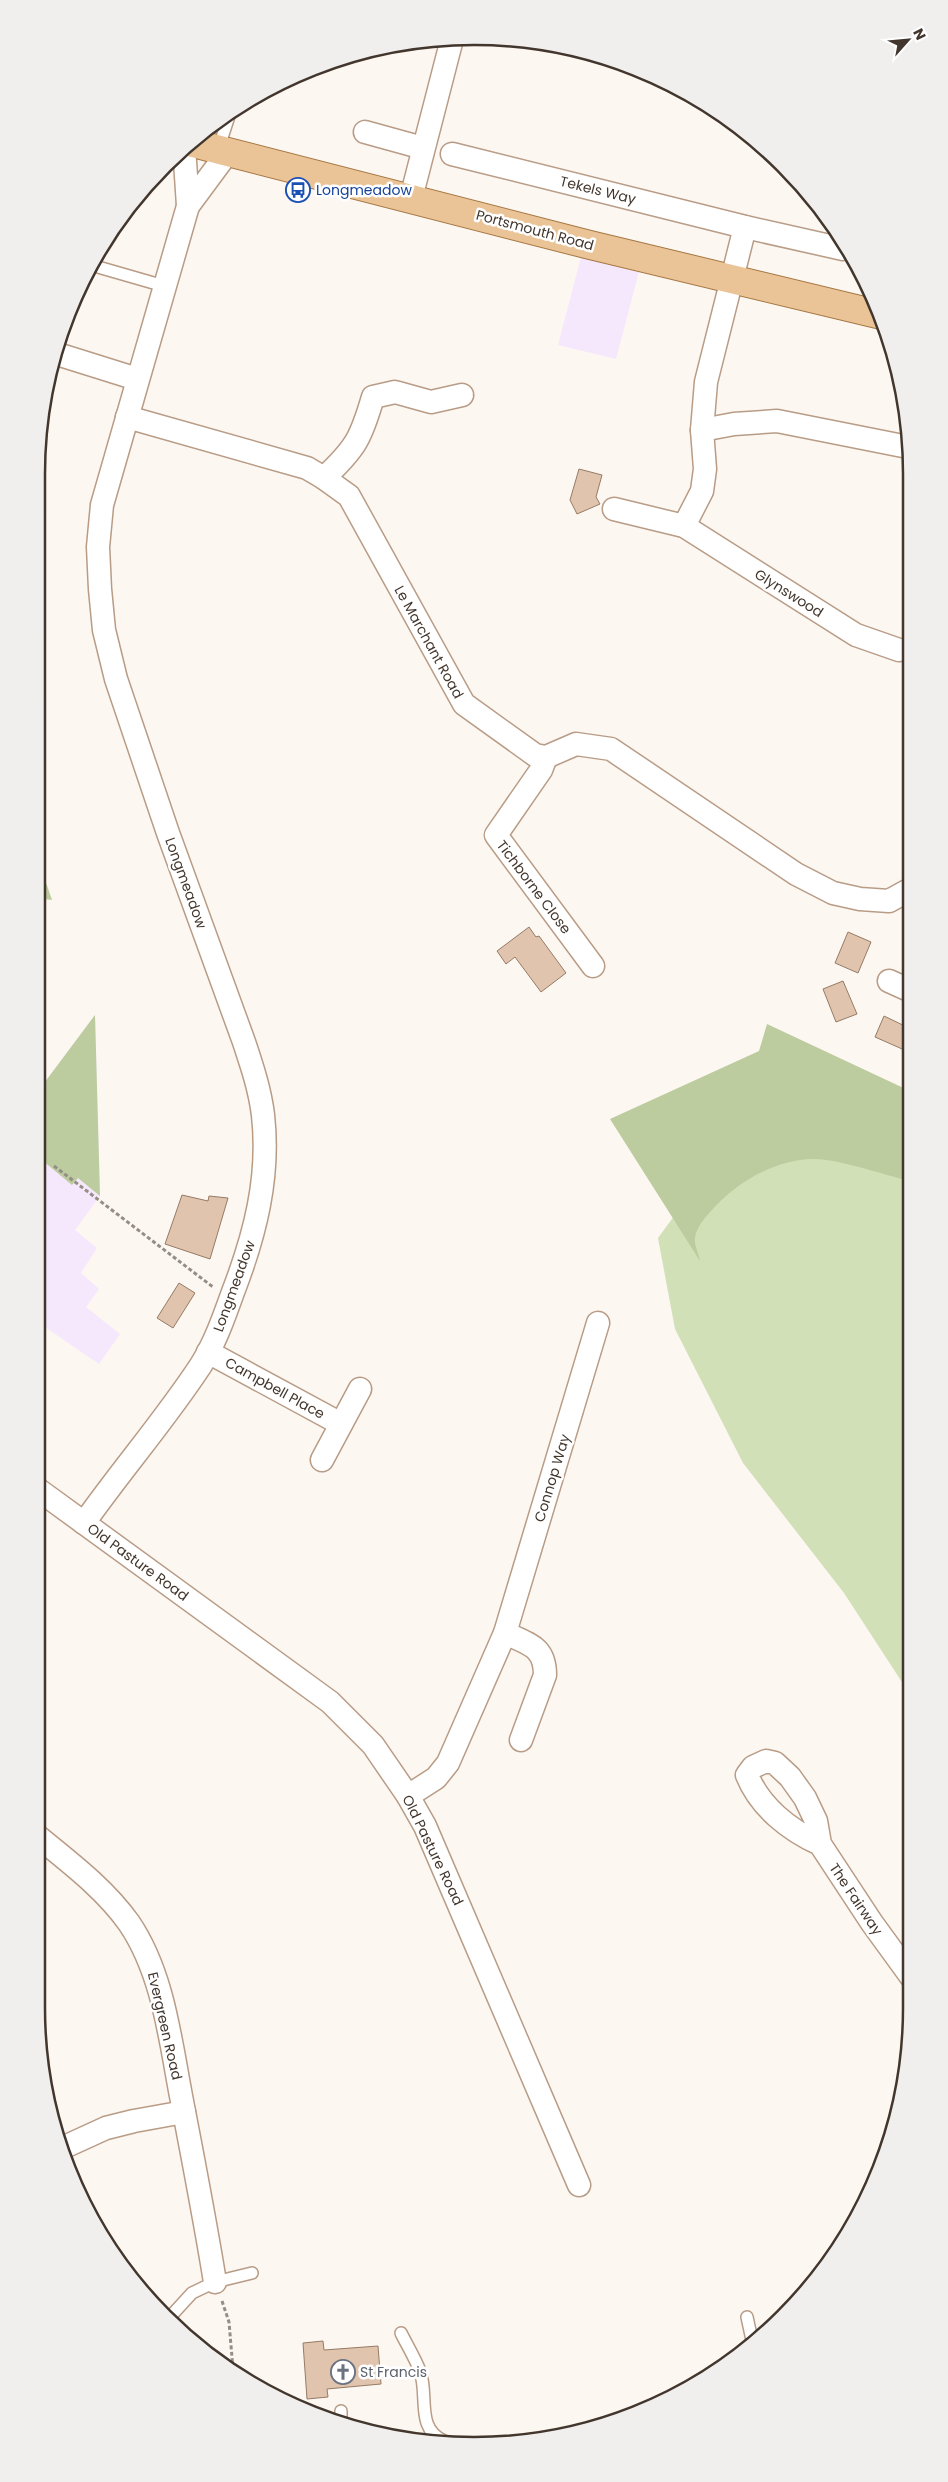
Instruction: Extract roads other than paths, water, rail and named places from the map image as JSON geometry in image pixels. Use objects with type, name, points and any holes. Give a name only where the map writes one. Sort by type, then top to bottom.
[{"type":"main road","name":"Portsmouth Road","points":[[199,145],[732,280],[871,313]]},
{"type":"street","points":[[411,198],[450,46]]},
{"type":"street","points":[[365,132],[423,148]]},
{"type":"street","points":[[188,206],[223,151]]},
{"type":"street","name":"Tekels Way","points":[[452,154],[745,227],[838,248]]},
{"type":"street","points":[[185,157],[188,206]]},
{"type":"street","name":"Longmeadow","points":[[84,1523],[180,1396],[208,1352],[228,1308],[255,1230],[264,1170],[263,1114],[258,1087],[244,1042],[134,735],[116,679],[104,630],[98,547],[102,505],[188,206]]},
{"type":"street","points":[[684,526],[702,491],[705,469],[702,430],[706,382],[745,227]]},
{"type":"street","points":[[62,356],[137,379]]},
{"type":"street","points":[[324,478],[346,457],[362,434],[373,397],[395,392],[431,402],[462,394]]},
{"type":"street","name":"Le Marchant Road","points":[[127,417],[306,468],[349,496],[464,704],[535,755],[546,757]]},
{"type":"street","points":[[702,430],[734,424],[776,421],[902,446]]},
{"type":"street","name":"Glynswood","points":[[614,509],[684,526],[856,635],[899,650]]},
{"type":"street","points":[[546,757],[576,744],[611,750],[796,874],[833,893],[860,899],[889,901],[903,893]]},
{"type":"street","name":"Tichborne Close","points":[[546,757],[541,770],[496,835],[593,966]]},
{"type":"street","points":[[888,979],[903,987]]},
{"type":"street","name":"Connop Way","points":[[408,1796],[436,1778],[448,1763],[505,1633],[598,1323]]},
{"type":"street","name":"Campbell Place","points":[[208,1352],[341,1424]]},
{"type":"street","name":"Campbell Place","points":[[322,1460],[360,1389]]},
{"type":"street","name":"Old Pasture Road","points":[[45,1495],[330,1702],[373,1746],[408,1796],[440,1859],[579,2185]]},
{"type":"street","points":[[505,1633],[536,1648],[543,1657],[545,1667],[546,1675],[521,1740]]},
{"type":"street","name":"Evergreen Road","points":[[45,1842],[99,1888],[125,1919],[141,1944],[153,1972],[162,2001],[215,2282]]},
{"type":"street","name":"The Fairway","points":[[820,1844],[872,1923],[903,1966]]},
{"type":"street","points":[[68,2145],[106,2128],[134,2120],[184,2112]]},
{"type":"lane","points":[[223,151],[228,123]]},
{"type":"lane","points":[[98,267],[164,286]]},
{"type":"lane","points":[[173,2313],[192,2293],[215,2282],[252,2274]]},
{"type":"lane","points":[[747,2317],[751,2336]]},
{"type":"lane","points":[[401,2333],[421,2372],[425,2420],[430,2432],[434,2435]]},
{"type":"lane","points":[[341,2411],[341,2415]]},
{"type":"place","name":"Longmeadow","points":[[298,190]]},
{"type":"place","name":"St Francis","points":[[343,2372]]}]
